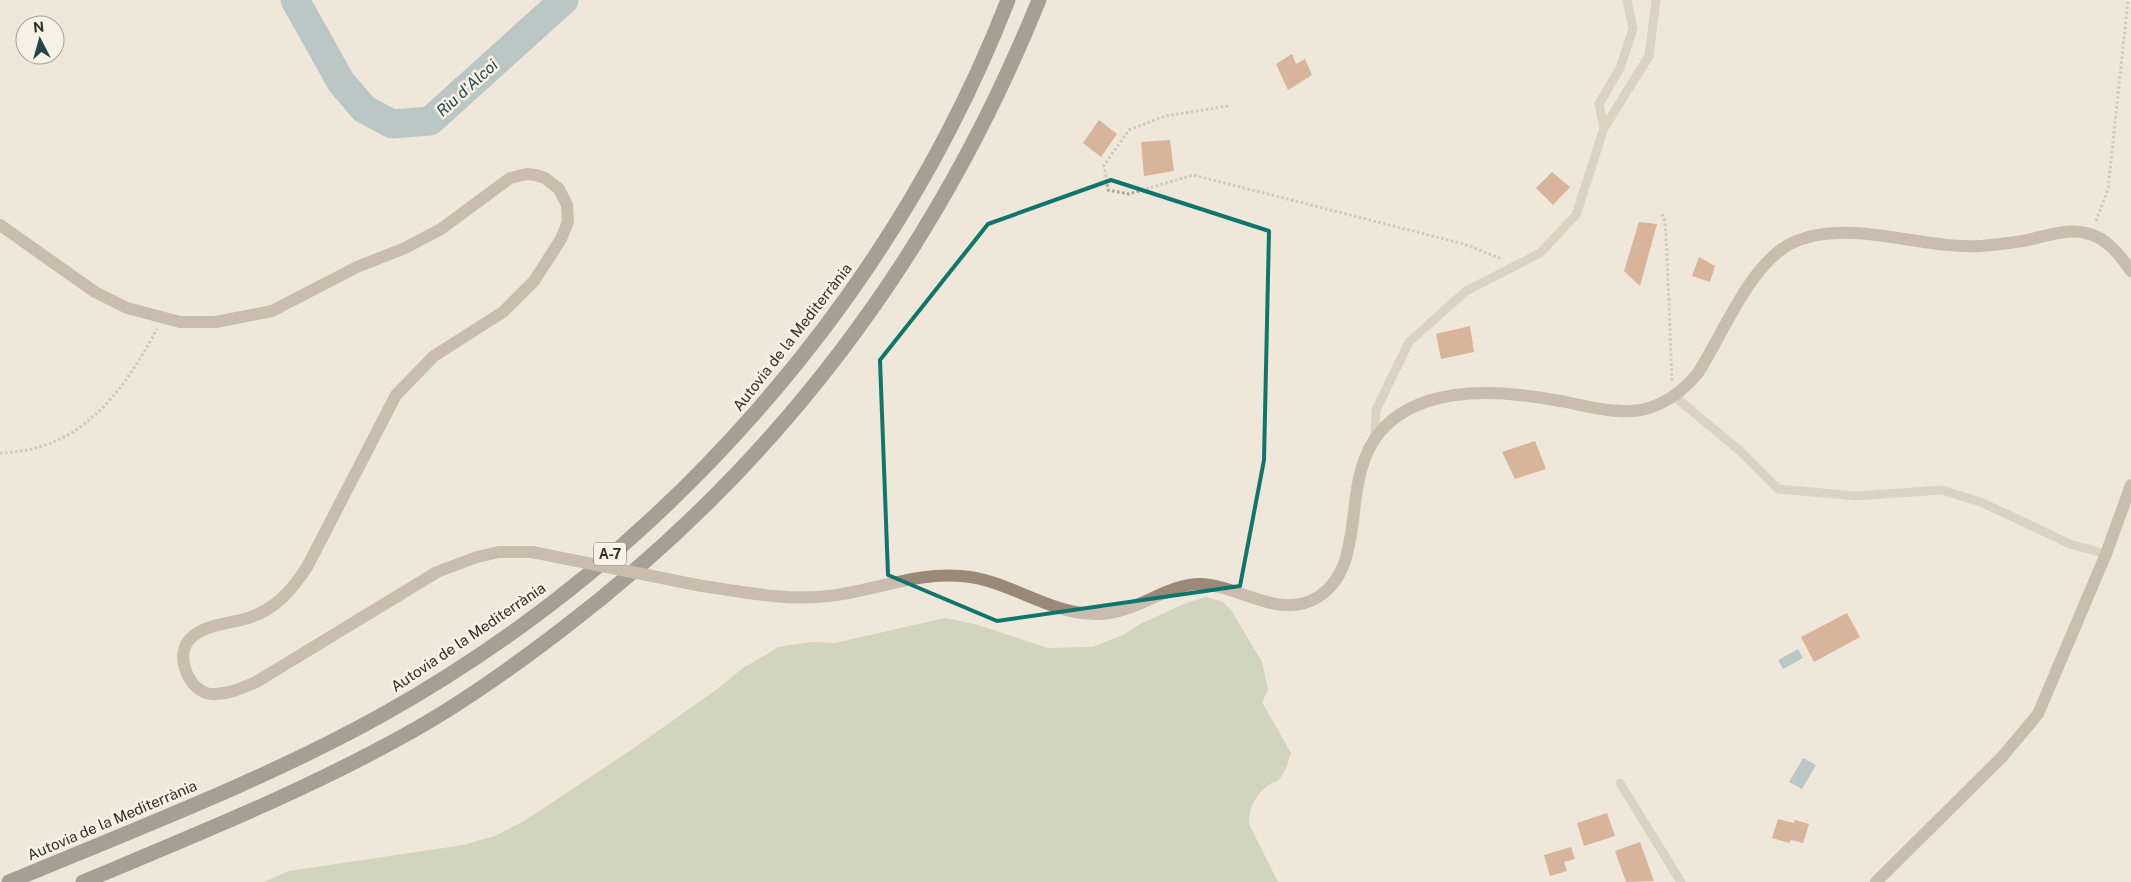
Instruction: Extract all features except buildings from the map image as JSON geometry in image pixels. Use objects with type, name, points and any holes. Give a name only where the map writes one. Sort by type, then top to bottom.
[{"type":"highway","name":"Autovia de la Mediterrània","points":[[9,882],[271,772],[382,715],[462,667],[555,601],[658,512],[741,430],[811,346],[871,264],[956,117],[988,50],[1008,0]]},
{"type":"highway","name":"A-7","points":[[83,882],[249,813],[342,769],[416,729],[491,681],[542,645],[600,600],[672,539],[727,484],[812,390],[873,310],[919,240],[956,174],[1019,49],[1039,0]]},
{"type":"street","points":[[0,225],[95,292],[128,308],[162,319],[198,323],[216,322],[272,311],[357,268],[405,248],[441,229],[510,178],[528,174],[545,178],[564,196],[569,214],[568,222],[561,239],[534,281],[503,312],[434,356],[396,395],[307,567],[295,585],[267,611],[205,629],[190,638],[184,647],[185,671],[201,691],[211,694],[240,688],[256,682],[437,572],[477,556],[500,552],[532,552],[702,586],[797,598],[853,593],[909,579],[961,576],[981,579],[1076,612],[1093,614],[1111,614],[1132,609],[1187,585],[1202,584],[1232,590],[1274,604],[1305,603],[1319,597],[1330,586],[1345,558],[1358,474],[1375,438],[1387,425],[1424,402],[1445,396],[1486,393],[1528,397],[1617,411],[1639,410],[1658,405],[1674,396],[1698,373],[1760,269],[1774,254],[1791,244],[1810,237],[1848,233],[1930,245],[1980,246],[2023,241],[2067,231],[2098,236],[2121,257],[2131,271]]},
{"type":"street","points":[[1876,882],[2002,757],[2038,714],[2106,554],[2131,485]]},
{"type":"lane","points":[[1604,128],[1599,104],[1620,68],[1634,29],[1627,0]]},
{"type":"lane","points":[[1375,438],[1376,410],[1409,342],[1466,291],[1540,253],[1576,214],[1604,128],[1650,56],[1656,0]]},
{"type":"lane","points":[[1674,396],[1739,450],[1778,489],[1856,496],[1942,490],[1983,503],[2070,544],[2106,554]]},
{"type":"lane","points":[[1620,783],[1681,882]]},
{"type":"path","points":[[2091,234],[2108,189],[2128,0]]},
{"type":"path","points":[[1228,106],[1165,116],[1129,130],[1104,165],[1108,190],[1129,194],[1193,175],[1464,244],[1517,265]]},
{"type":"path","points":[[1662,214],[1665,229],[1670,371],[1674,396]]},
{"type":"path","points":[[0,453],[39,448],[62,440],[92,420],[123,383],[147,348],[162,319]]},
{"type":"highlighted area","points":[[1111,180],[1269,231],[1264,460],[1240,586],[997,621],[888,575],[880,360],[988,224]]},
{"type":"green space","points":[[1206,597],[1223,602],[1231,610],[1262,662],[1268,690],[1262,702],[1291,753],[1280,778],[1257,796],[1249,818],[1249,824],[1278,882],[264,882],[289,871],[463,845],[495,836],[524,821],[631,750],[716,690],[743,668],[779,647],[811,642],[835,643],[945,618],[975,624],[1048,648],[1092,647],[1123,635],[1138,625],[1186,603]]},
{"type":"water","points":[[1798,649],[1803,658],[1783,669],[1778,660]]},
{"type":"water","points":[[1803,758],[1816,765],[1802,789],[1789,782]]},
{"type":"waterway","name":"Riu d'Alcoi","points":[[295,0],[341,82],[364,109],[392,124],[430,121],[564,0]]}]
